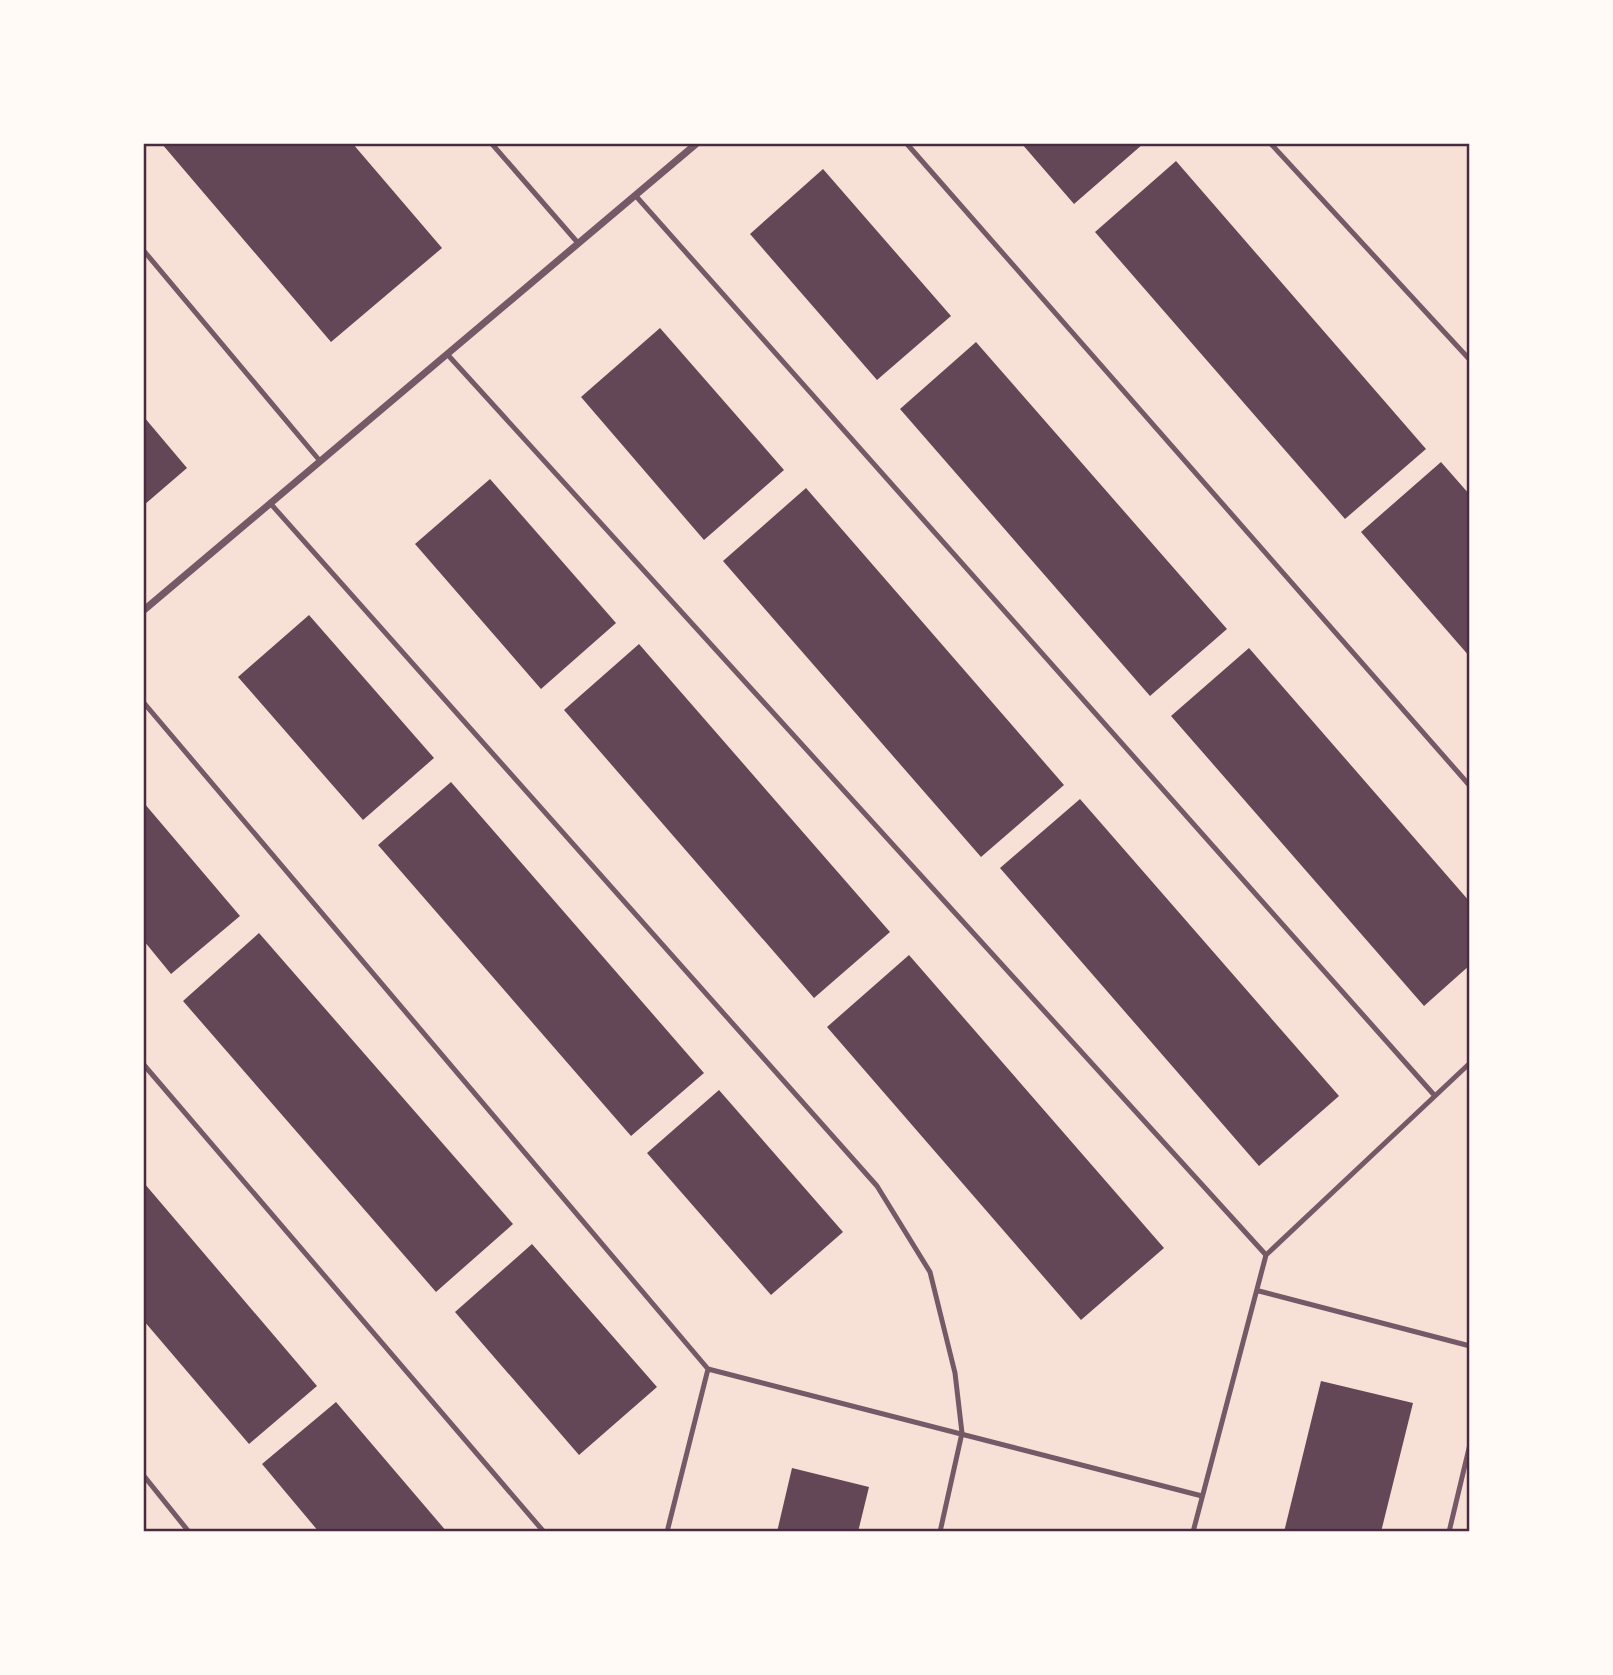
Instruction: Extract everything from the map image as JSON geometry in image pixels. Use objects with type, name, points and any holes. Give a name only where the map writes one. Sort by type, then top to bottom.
[{"type":"street","points":[[144,610],[696,144]]},
{"type":"lane","points":[[492,144],[578,243]]},
{"type":"lane","points":[[907,144],[1469,786]]},
{"type":"lane","points":[[1271,144],[1469,360]]},
{"type":"lane","points":[[635,195],[1435,1096]]},
{"type":"lane","points":[[144,251],[320,461]]},
{"type":"lane","points":[[447,354],[1266,1255]]},
{"type":"lane","points":[[270,503],[877,1186],[930,1272],[955,1373],[962,1433],[940,1531]]},
{"type":"lane","points":[[144,703],[708,1369],[1202,1496]]},
{"type":"lane","points":[[1193,1531],[1259,1291],[1266,1255],[1469,1063]]},
{"type":"lane","points":[[144,1065],[544,1531]]},
{"type":"lane","points":[[1259,1291],[1469,1346]]},
{"type":"lane","points":[[667,1531],[708,1369]]},
{"type":"lane","points":[[1449,1531],[1469,1444]]},
{"type":"lane","points":[[144,1476],[189,1531]]},
{"type":"building","points":[[162,144],[353,144],[442,248],[331,342]]},
{"type":"building","points":[[1022,144],[1143,144],[1074,204]]},
{"type":"building","points":[[1176,161],[1426,449],[1345,519],[1095,232]]},
{"type":"building","points":[[823,169],[951,316],[877,380],[750,234]]},
{"type":"building","points":[[660,328],[784,470],[704,540],[581,397]]},
{"type":"building","points":[[976,342],[1227,629],[1150,696],[900,409]]},
{"type":"building","points":[[144,417],[187,468],[144,505]]},
{"type":"building","points":[[1441,462],[1470,495],[1470,657],[1361,532]]},
{"type":"building","points":[[490,479],[616,623],[541,689],[415,544]]},
{"type":"building","points":[[806,488],[1064,785],[981,857],[723,561]]},
{"type":"building","points":[[309,615],[434,758],[363,820],[238,677]]},
{"type":"building","points":[[639,644],[890,932],[814,998],[564,710]]},
{"type":"building","points":[[1249,648],[1470,902],[1470,965],[1424,1006],[1171,716]]},
{"type":"building","points":[[451,782],[704,1073],[631,1136],[378,845]]},
{"type":"building","points":[[1080,799],[1339,1096],[1259,1166],[1000,868]]},
{"type":"building","points":[[144,803],[240,916],[171,974],[144,941]]},
{"type":"building","points":[[259,933],[513,1224],[436,1292],[183,1001]]},
{"type":"building","points":[[909,955],[1164,1248],[1081,1320],[827,1027]]},
{"type":"building","points":[[719,1090],[843,1232],[771,1295],[647,1153]]},
{"type":"building","points":[[144,1183],[317,1386],[249,1444],[144,1321]]},
{"type":"building","points":[[532,1244],[657,1387],[579,1455],[455,1312]]},
{"type":"building","points":[[1321,1381],[1413,1403],[1381,1532],[1284,1532]]},
{"type":"building","points":[[336,1402],[447,1532],[319,1532],[262,1464]]},
{"type":"building","points":[[792,1468],[869,1487],[858,1532],[777,1532]]}]
